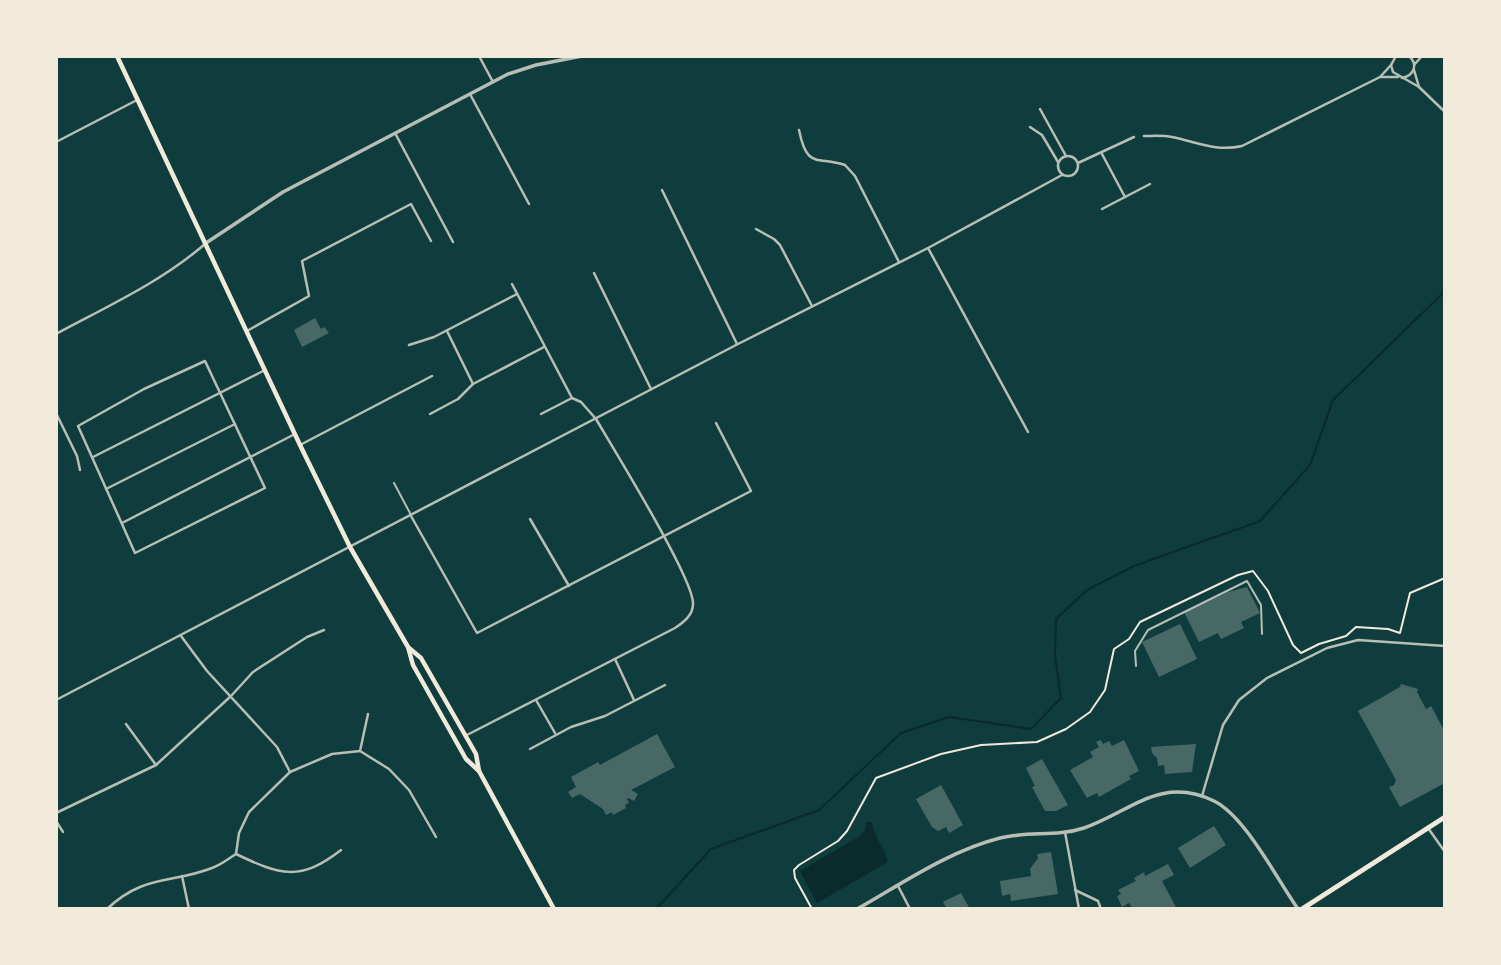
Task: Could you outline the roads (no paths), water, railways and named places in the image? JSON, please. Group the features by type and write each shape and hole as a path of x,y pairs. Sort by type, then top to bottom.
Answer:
{"main road":[{"path":"117,56 295,435 351,547 408,647 413,665 466,759 479,771"},
{"path":"408,647 421,658 465,736 475,754 479,771 554,909"},
{"path":"1300,909 1445,817"}],"street":[{"path":"479,56 493,82"},
{"path":"56,334 180,266 206,243 283,192 493,82 536,65 582,56"},
{"path":"1144,136 1172,137 1213,149 1242,146 1380,77 1396,56"},
{"path":"1409,56 1419,87"},
{"path":"1380,77 1410,75 1422,56"},
{"path":"1391,65 1393,72 1419,87 1445,112"},
{"path":"470,94 529,204"},
{"path":"56,142 136,100"},
{"path":"1040,109 1066,156"},
{"path":"1030,127 1042,135 1062,174 1068,177 1074,175 1078,169 1078,163 1073,157 1066,156 1058,163"},
{"path":"799,130 801,141 811,158 817,162 845,165 855,176 900,262"},
{"path":"395,133 453,242"},
{"path":"1078,163 1134,137"},
{"path":"1101,153 1125,197"},
{"path":"56,700 738,344 928,248 1062,174"},
{"path":"1102,209 1150,184"},
{"path":"662,190 738,344"},
{"path":"247,331 309,296 302,261 411,204 431,241"},
{"path":"756,229 780,245 812,306"},
{"path":"928,248 1028,432"},
{"path":"594,273 652,390"},
{"path":"465,736 684,623 694,607 693,594 664,538 596,419 581,402 572,398 512,284"},
{"path":"409,345 447,331 517,294"},
{"path":"447,331 473,384"},
{"path":"430,414 458,399 473,384 544,347"},
{"path":"205,361 220,392 264,488 135,553 78,426 144,389 205,361"},
{"path":"92,458 265,370"},
{"path":"300,445 432,376"},
{"path":"541,414 572,398"},
{"path":"56,414 77,456 80,470"},
{"path":"411,516 477,633 751,491 716,423"},
{"path":"106,489 235,425"},
{"path":"122,523 295,435"},
{"path":"530,519 569,586"},
{"path":"56,813 156,765 253,672 307,637 324,630"},
{"path":"181,636 207,671 277,747 290,772"},
{"path":"1202,796 1223,725 1239,700 1267,678 1328,648 1357,640 1445,646"},
{"path":"615,659 634,700"},
{"path":"530,749 555,734 605,716 665,685"},
{"path":"536,699 555,734"},
{"path":"360,751 368,714"},
{"path":"126,724 156,765"},
{"path":"107,909 144,884 214,868 236,854 239,833 249,812 290,772 332,754 360,751 389,769 409,790 436,837"},
{"path":"857,909 940,862 987,842 1017,835 1065,832 1103,820 1153,795 1175,792 1202,796 1224,807 1236,818 1300,909"},
{"path":"56,821 63,832"},
{"path":"1428,828 1445,852"},
{"path":"1065,832 1079,909"},
{"path":"236,854 268,869 292,873 316,867 341,850"},
{"path":"182,876 189,909"},
{"path":"898,886 910,909"},
{"path":"1075,890 1098,901 1101,909"}],"lane":[{"path":"394,483 411,516"},
{"path":"1136,666 1135,651 1148,630 1247,581 1261,605 1262,634"}],"water":[{"path":"866,822 872,822 888,862 817,903 800,871 860,836 865,830"}],"waterway":[{"path":"656,909 711,849 819,810 901,733 949,717 1031,729 1061,698 1055,655 1056,619 1087,590 1134,566 1260,521 1310,465 1333,400 1445,291"}]}
